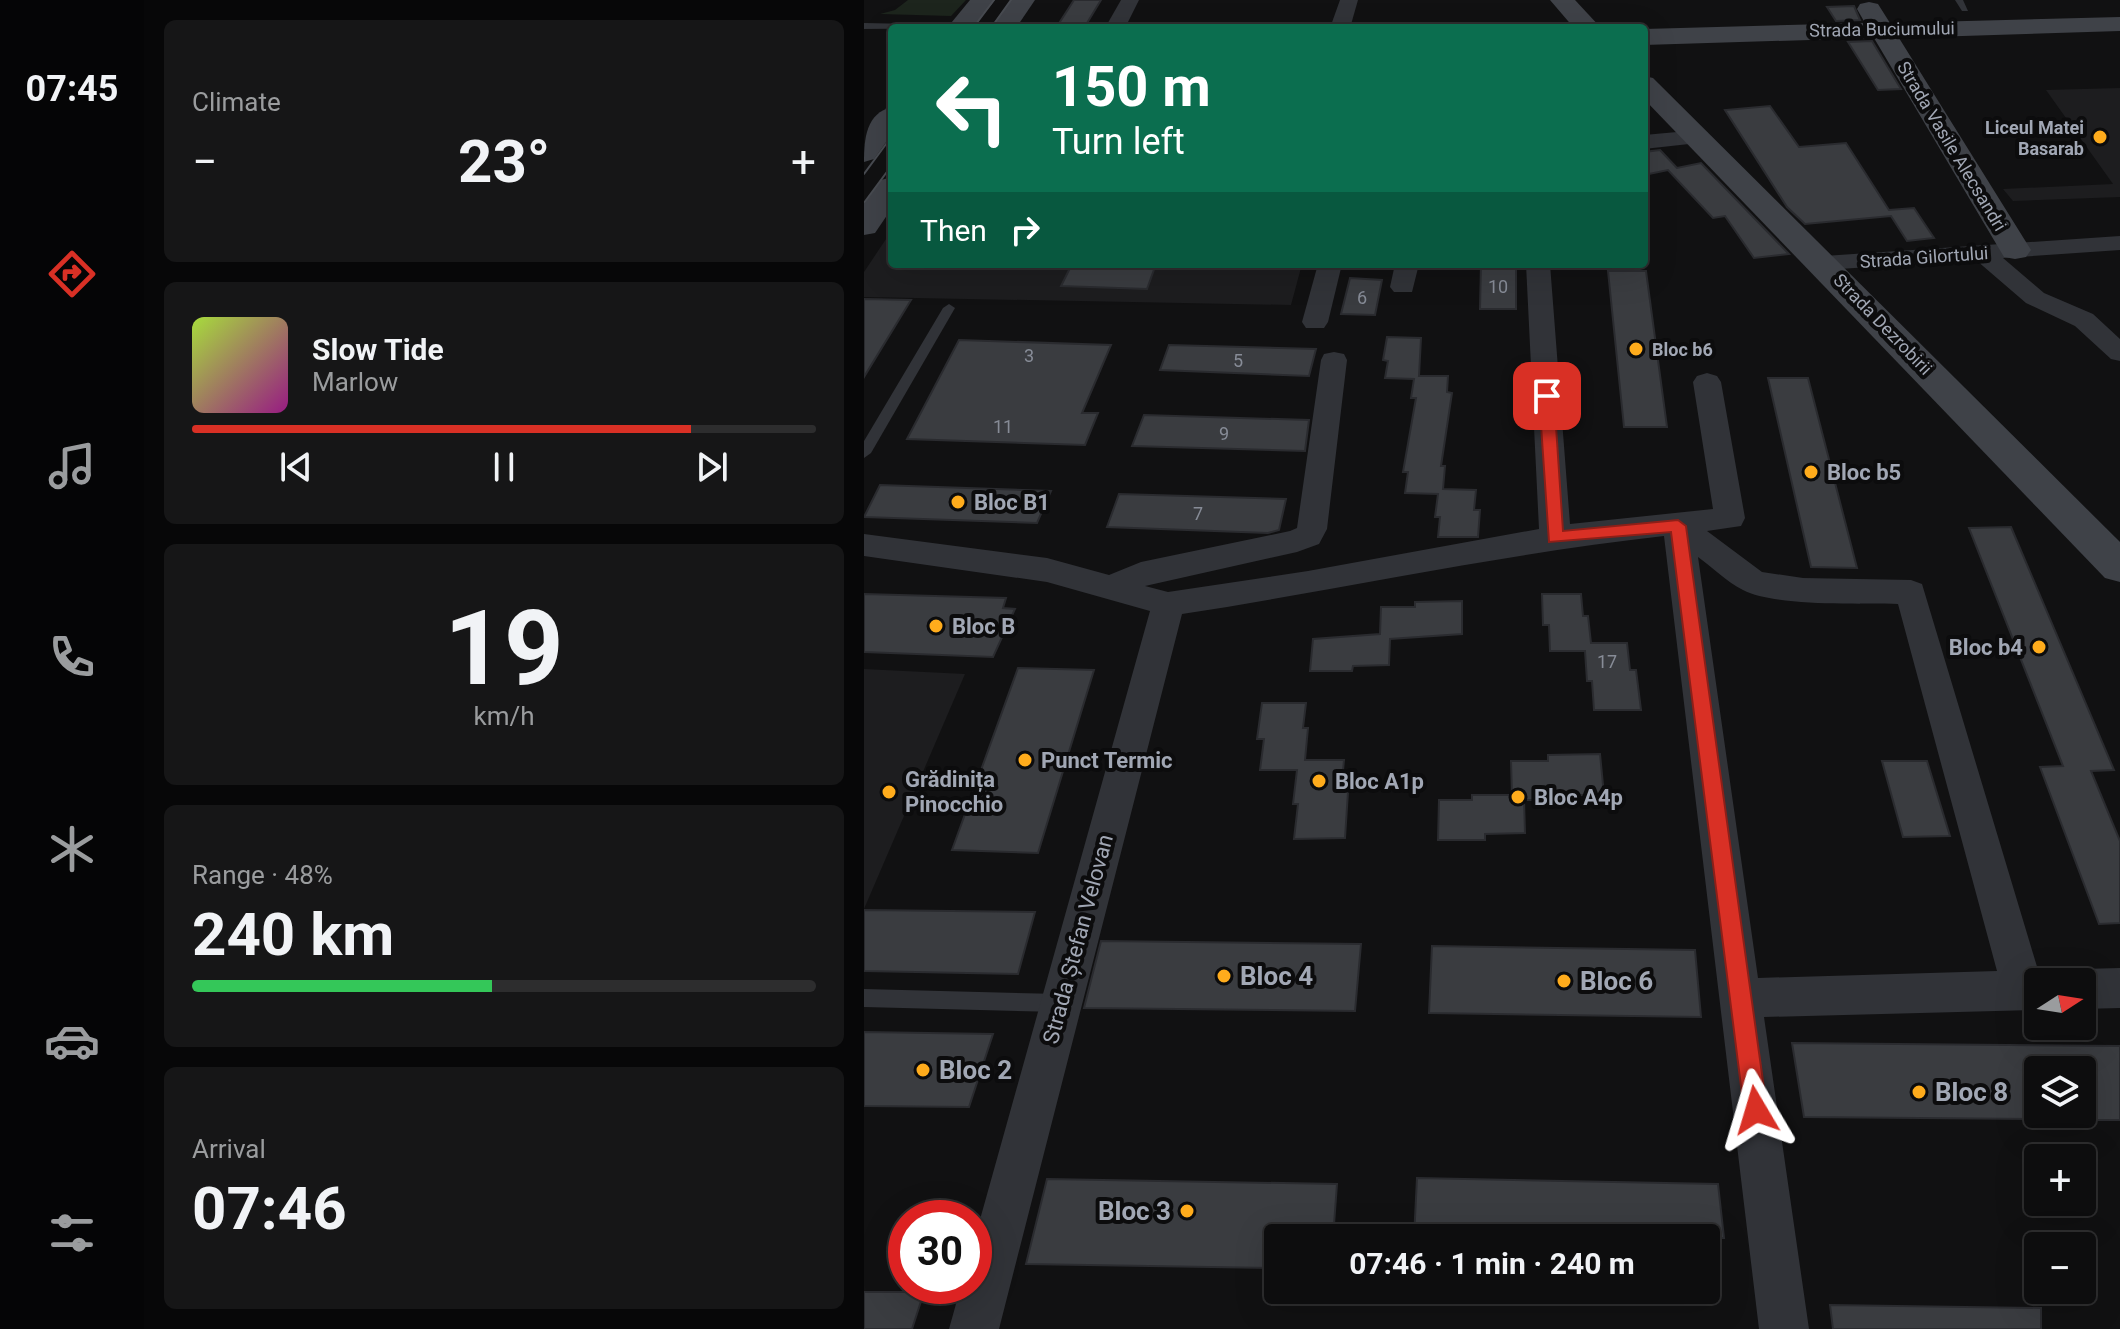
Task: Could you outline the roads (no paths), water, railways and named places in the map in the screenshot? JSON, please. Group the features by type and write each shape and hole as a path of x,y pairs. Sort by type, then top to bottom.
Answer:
{"street":[{"path":"963,24 983,0"},
{"path":"1006,24 1023,0"},
{"path":"1117,24 1130,0"},
{"path":"1341,24 1349,0"},
{"path":"1562,0 1584,24"},
{"name":"Strada Vasile Alecsandri","path":"1864,0 2015,250"},
{"name":"Strada Buciumului","path":"1648,37 2120,24"},
{"name":"Strada Dezrobirii","path":"1648,88 1824,263 2120,567"},
{"path":"864,153 886,103"},
{"path":"1648,142 1699,137"},
{"path":"864,226 888,192"},
{"name":"Strada Gilortului","path":"1824,263 2120,243"},
{"path":"1982,253 2035,298 2084,320 2120,353"},
{"path":"1315,322 1329,268"},
{"path":"1538,268 1555,537"},
{"path":"1113,587 1141,574 1297,541 1308,536 1312,529 1321,475 1334,360"},
{"path":"864,545 1047,570 1168,604 1308,583 1555,537 1730,518 1707,382"},
{"path":"1678,526 1754,582 1803,590 1911,592 2024,971"},
{"path":"1678,526 1784,1329"},
{"name":"Strada Ștefan Velovan","path":"974,1329 1168,604"},
{"path":"2096,989 2120,988"},
{"path":"1741,998 2024,991"}],"lane":[{"path":"864,26 888,26"},
{"path":"864,453 949,308"},
{"path":"864,998 1061,1003"}],"tram line":[{"path":"976,24 994,0"},
{"path":"994,24 1011,0"},
{"path":"864,174 888,141"},
{"path":"864,203 888,170"}],"place":[{"name":"Liceul Matei Basarab","path":"2100,137"},
{"name":"Bloc b6","path":"1636,349"},
{"name":"Bloc b5","path":"1811,472"},
{"name":"Bloc B1","path":"958,502"},
{"name":"Bloc B","path":"936,626"},
{"name":"Bloc b4","path":"2039,647"},
{"name":"Punct Termic","path":"1025,760"},
{"name":"Bloc A1p","path":"1319,781"},
{"name":"Grădinița Pinocchio","path":"889,792"},
{"name":"Bloc A4p","path":"1518,797"},
{"name":"Bloc 4","path":"1224,976"},
{"name":"Bloc 6","path":"1564,981"},
{"name":"Bloc 2","path":"923,1070"},
{"name":"Bloc 8","path":"1919,1092"},
{"name":"Bloc 3","path":"1187,1211"}]}
